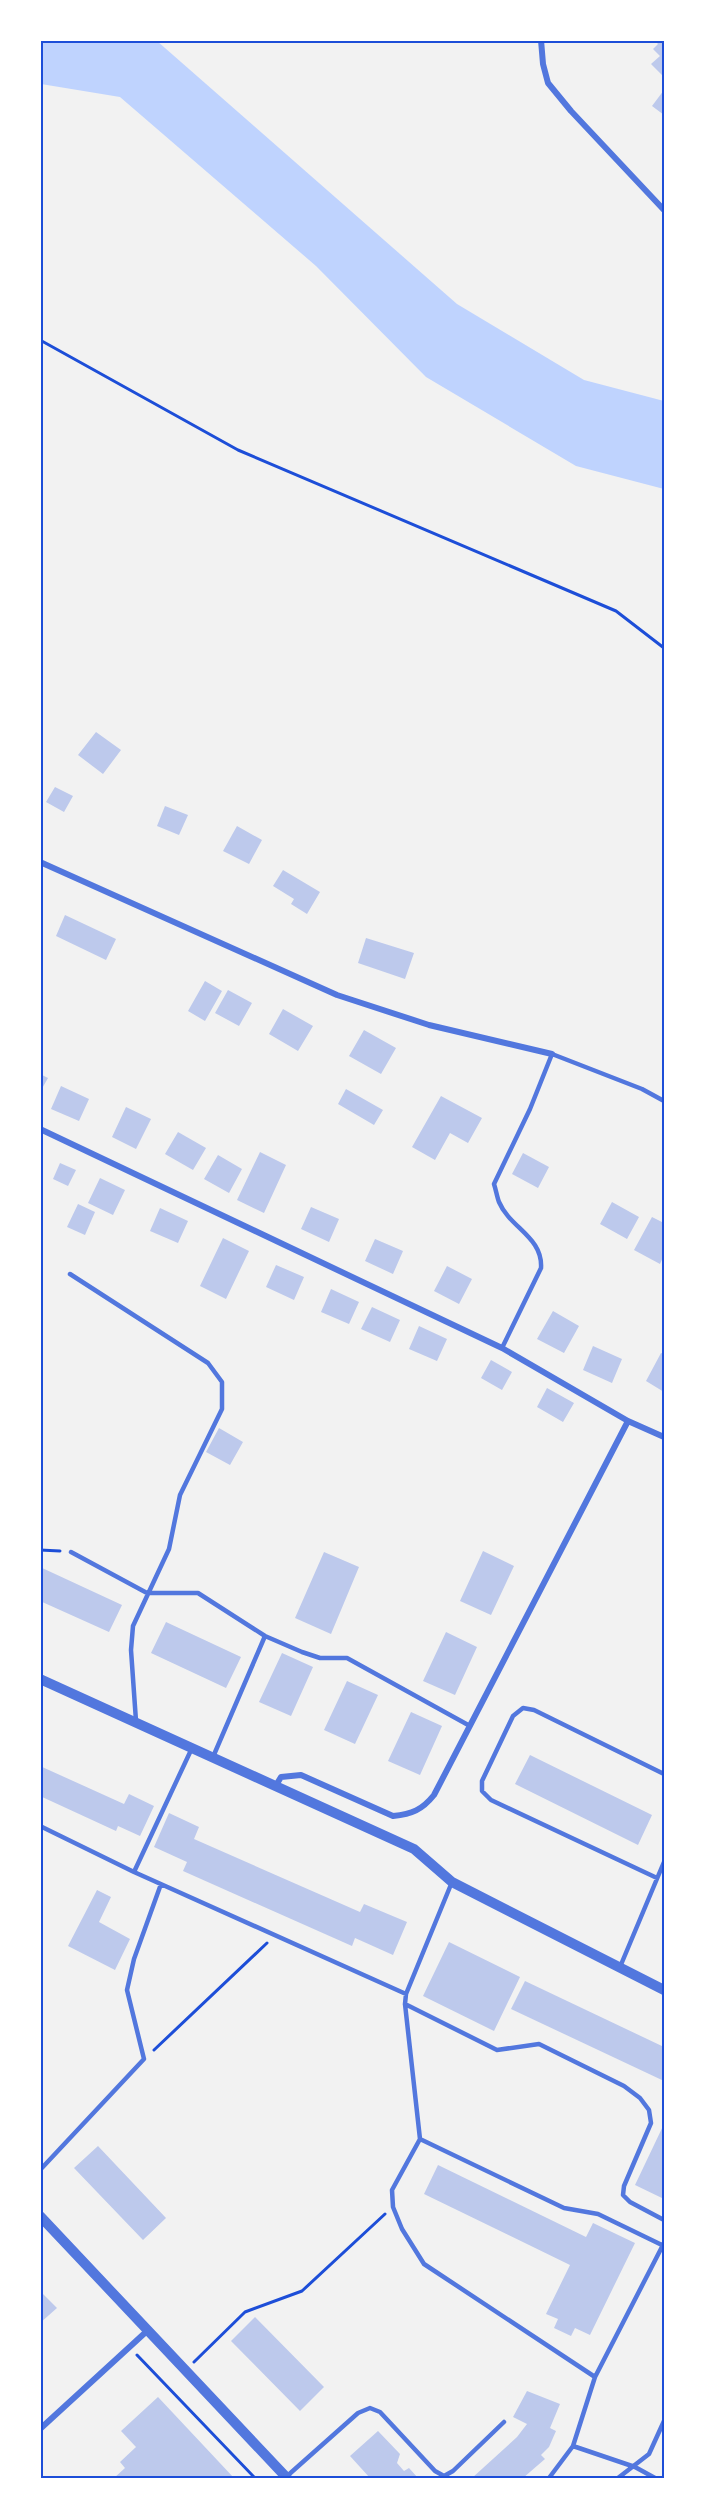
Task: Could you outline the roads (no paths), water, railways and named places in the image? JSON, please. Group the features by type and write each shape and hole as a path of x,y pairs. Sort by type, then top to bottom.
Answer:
{"street":[{"path":"541,40 543,64 548,83 571,111 664,210"},
{"path":"40,862 338,995 429,1025 552,1054"},
{"path":"40,1129 502,1348 628,1421 664,1437"},
{"path":"274,1787 280,1777 301,1775 393,1816 409,1815 423,1809 434,1795 628,1421"},
{"path":"40,1679 414,1849 452,1882 664,1990"},
{"path":"40,2216 286,2478"},
{"path":"40,2429 147,2331"}],"lane":[{"path":"502,1348 541,1269 542,1256 499,1204 494,1184 530,1109 552,1054 642,1089 664,1101"},
{"path":"70,1274 208,1362 222,1382 222,1409 180,1495 169,1549 132,1626 131,1650 136,1721"},
{"path":"71,1552 147,1593 198,1593 265,1636 320,1658 347,1658 470,1726"},
{"path":"213,1758 265,1636"},
{"path":"657,1878 490,1800 482,1791 482,1781 513,1716 523,1708 534,1710 664,1774"},
{"path":"134,1872 192,1748"},
{"path":"40,1826 134,1872 406,1994"},
{"path":"620,1967 664,1862"},
{"path":"452,1882 406,1994 405,2004 420,2139 392,2190 393,2207 402,2229 424,2264 595,2377"},
{"path":"40,2170 144,2059 127,1990 134,1959 161,1884"},
{"path":"405,2004 497,2050 539,2044 624,2086 640,2097 649,2110 651,2123 624,2186 623,2195 630,2202 664,2220"},
{"path":"420,2139 564,2208 598,2214 664,2245 595,2377 573,2446 549,2478"},
{"path":"286,2478 358,2413 370,2408 380,2412 435,2471 444,2476 504,2422"},
{"path":"618,2478 649,2454 664,2421"},
{"path":"573,2446 635,2467 655,2478"}],"water":[{"path":"40,41 157,41 457,304 584,380 664,401 664,489 576,466 426,377 316,266 120,97 41,84"}]}
